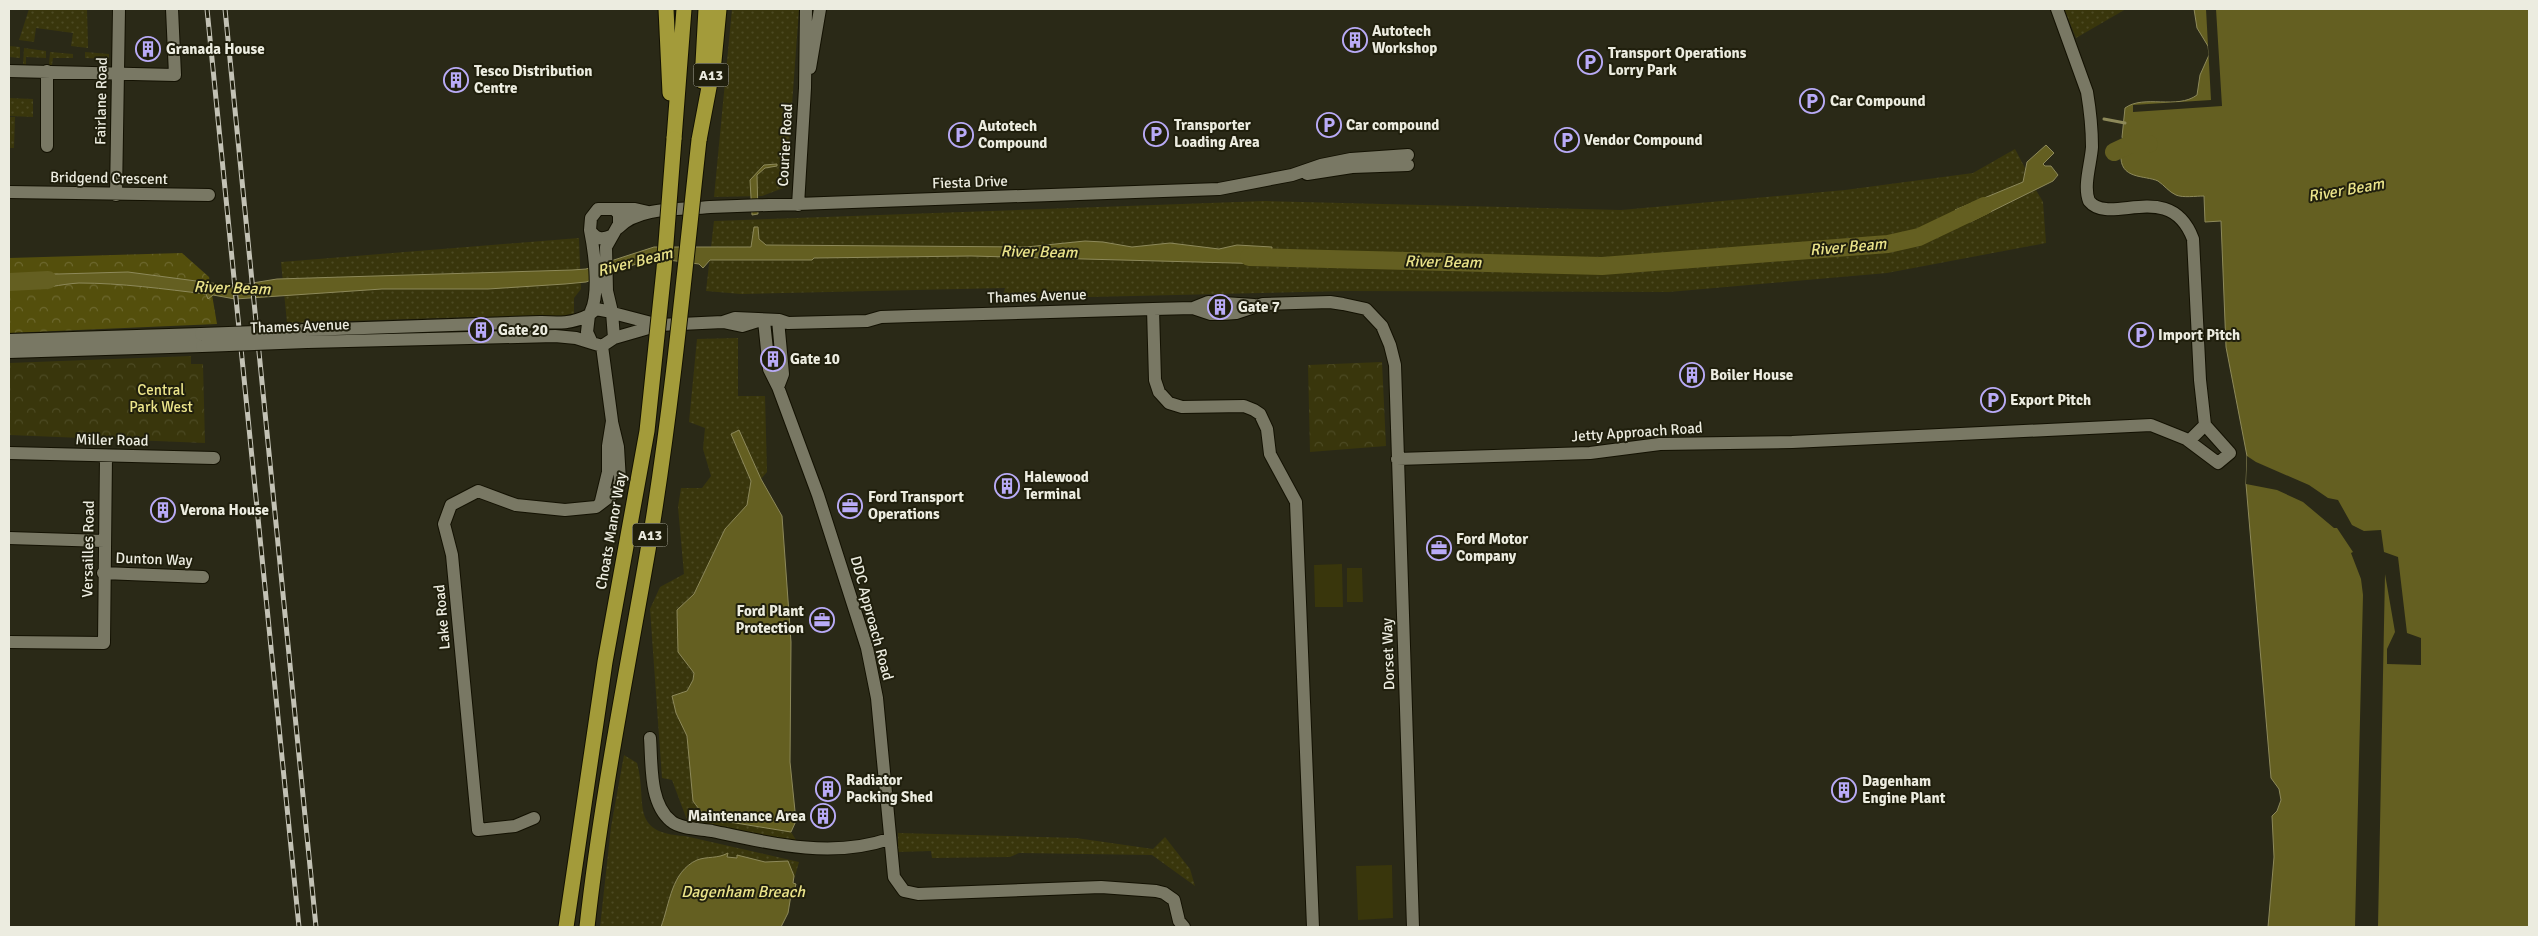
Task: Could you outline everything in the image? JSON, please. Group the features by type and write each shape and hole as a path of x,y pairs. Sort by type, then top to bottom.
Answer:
{"highway":[{"name":"A13","path":"666,9 674,139"},
{"name":"A13","path":"674,139 684,9"},
{"name":"A13","path":"587,927 618,708 657,492 682,299 699,140 706,9"},
{"name":"A13","path":"699,140 714,61 719,9"},
{"name":"Choats Manor Way","path":"566,927 605,662 647,430 664,269 674,139"}],"street":[{"name":"Fairlane Road","path":"116,194 119,9"},
{"path":"9,71 176,76 172,9"},
{"name":"Courier Road","path":"798,205 805,88 806,9"},
{"name":"Courier Road","path":"805,88 813,54 820,9"},
{"path":"2057,9 2087,92 2092,137 2087,191 2089,201 2098,208 2162,208 2175,212 2188,224 2193,240 2200,380 2205,424 2189,441"},
{"path":"47,71 47,146"},
{"name":"Fiesta Drive","path":"614,208 648,212 744,206 1219,190 1292,175 1321,165 1351,159 1408,160"},
{"name":"Bridgend Crescent","path":"9,192 209,195"},
{"path":"600,257 620,219 614,208 601,208 591,218 590,230 600,257 601,290 613,312 614,338 597,344 587,332 590,313 601,290"},
{"name":"Fiesta Drive","path":"614,232 626,221 648,212"},
{"path":"590,230 599,239 614,232"},
{"name":"Thames Avenue","path":"614,338 659,325 723,322 742,326 761,321 778,320 788,316 858,314 881,317 1193,308 1211,314 1222,314 1236,313 1257,305 1330,302 1366,309 1387,335 1393,354 1395,379"},
{"path":"590,313 601,309 613,312"},
{"path":"1153,309 1155,380 1159,392 1169,403 1182,407 1244,406 1260,414 1267,429 1270,454 1296,502 1313,927"},
{"name":"Thames Avenue","path":"613,312 659,325"},
{"name":"Thames Avenue","path":"9,352 540,322 567,323 576,322 590,313"},
{"path":"778,320 783,374 778,387"},
{"name":"DDC Approach Road","path":"761,321 769,369 778,387 818,495 867,648 876,698 894,877 900,887 909,893 1101,887 1156,891 1164,893 1174,900 1179,921 1184,927"},
{"name":"Thames Avenue","path":"306,336 560,336 597,344"},
{"name":"Thames Avenue","path":"9,340 202,340"},
{"name":"Lake Road","path":"534,818 514,826 478,830 452,555 444,524 451,505 478,491 516,505 580,510 596,507 601,501 617,491 621,474 616,435 597,344"},
{"name":"Dorset Way","path":"1395,379 1413,927"},
{"name":"Jetty Approach Road","path":"1397,459 1590,453 1660,444 1878,438 2151,425 2189,441 2218,463 2230,453 2205,424"},
{"name":"Miller Road","path":"9,453 214,458"},
{"name":"Versailles Road","path":"9,642 104,643 103,573 106,456"},
{"path":"9,538 104,541"},
{"name":"Dunton Way","path":"103,573 203,577"},
{"path":"650,738 654,783 660,809 672,823 740,839 809,848 870,845 889,839"}],"green space":[{"path":"29,9 87,9 88,48 71,46 73,33 36,28 34,42 19,40"},
{"path":"732,9 799,9 786,187 762,196 714,197"},
{"path":"2064,9 2126,9 2076,38"},
{"path":"9,46 20,47 20,58 9,57"},
{"path":"24,48 46,51 46,58 26,57 26,65 23,64"},
{"path":"50,52 73,54 73,58 53,58 52,65 49,65"},
{"path":"85,52 109,54 109,59 85,58"},
{"path":"9,98 33,99 33,117 9,116"},
{"path":"9,117 15,117 14,148 9,148"},
{"path":"2015,149 2025,168 2023,182 1955,210 1970,222 2036,190 2043,202 2046,243 1887,273 1669,292 1346,291 1002,299 1005,288 741,294 706,291 714,221 1265,201 1621,210 1845,190 1973,173"},
{"path":"579,238 581,289 574,298 574,317 554,319 473,317 287,323 281,262"},
{"path":"182,253 209,277 217,324 9,333 9,258"},
{"path":"738,338 738,396 765,396 767,472 761,479 739,430 731,434 751,481 747,505 725,529 694,594 677,610 678,652 694,673 693,680 687,691 672,696 676,713 687,736 693,801 698,808 706,815 717,820 791,832 800,846 687,820 672,780 662,778 650,609 660,587 684,574 678,507 681,488 702,488 711,476 703,449 705,428 689,422 697,339"},
{"name":"Central Park West","path":"191,356 191,364 203,364 205,443 9,435 9,363"},
{"path":"1382,362 1386,446 1310,452 1308,365"},
{"path":"1342,564 1343,607 1315,607 1314,565"},
{"path":"1347,568 1362,568 1363,602 1347,602"},
{"path":"624,755 637,763 644,813 648,822 655,829 667,834 685,836 799,862 793,883 794,876 787,861 765,862 737,855 737,858 727,857 727,854 694,862 681,873 672,891 661,927 600,927 611,827"},
{"path":"898,833 1076,838 1153,849 1165,837 1190,869 1195,886 1152,855 1019,853 1010,857 932,858 931,851 898,852"},
{"path":"1392,865 1393,918 1358,920 1356,866"}],"water":[{"path":"2194,9 2529,9 2529,927 2268,927 2274,857 2272,816 2277,811 2281,800 2279,789 2271,778 2246,484 2247,456 2226,347 2221,221 2205,222 2204,196 2186,197 2176,195 2158,181 2128,172 2121,162 2121,154 2127,153 2122,137 2125,108 2141,102 2180,101 2197,95 2200,75 2209,55 2208,46 2197,28"},
{"path":"2046,145 2054,153 2043,164 2051,166 2058,175 2053,181 1970,222 1955,210 2023,182 2027,162"},
{"path":"777,164 777,166 765,168 757,175 758,214 752,215 750,180 764,165"},
{"path":"754,227 758,227 759,239 766,245 1026,247 1085,241 1132,247 1170,243 1219,249 1237,245 1272,247 1271,264 971,256 814,258 812,260 710,260 703,268 699,264 653,258 586,282 488,289 382,289 235,299 213,295 208,299 206,294 111,284 79,283 32,288 25,287 23,275 128,272 234,286 277,279 572,270 586,269 654,247 751,247"},
{"path":"739,430 761,479 782,516 791,642 790,762 796,821 791,832 717,820 706,815 698,808 693,801 687,736 676,713 672,696 687,691 693,680 694,673 678,652 677,610 694,594 725,529 747,505 751,481 731,434"},
{"name":"Dagenham Breach","path":"728,853 727,857 737,858 737,855 765,862 788,861 794,876 793,883 796,884 795,888 792,889 788,913 781,927 661,927 673,889 688,865 697,860"}],"pier":[{"path":"2206,9 2216,9 2222,106 2133,112 2133,105 2211,100"},
{"path":"2247,456 2256,462 2309,485 2328,498 2338,500 2352,525 2364,531 2381,530 2384,552 2398,557 2407,633 2421,638 2421,665 2387,664 2387,649 2395,632 2385,574 2378,927 2355,927 2363,595 2361,579 2351,553 2353,552 2337,528 2334,528 2303,502 2277,490 2246,484"}],"waterway":[{"path":"2104,119 2125,123"},
{"name":"River Beam","path":"2114,152 2131,144 2149,144"},
{"name":"River Beam","path":"1249,257 1602,266 1888,244 1919,237 1984,206"},
{"name":"River Beam","path":"9,282 48,280"}],"railway":[{"path":"207,9 299,927"},
{"path":"225,9 316,927"}],"place":[{"name":"Autotech Workshop","path":"1355,40"},
{"name":"Granada House","path":"148,49"},
{"name":"Transport Operations Lorry Park","path":"1590,62"},
{"name":"Tesco Distribution Centre","path":"456,80"},
{"name":"Car Compound","path":"1812,101"},
{"name":"Car compound","path":"1329,125"},
{"name":"Transporter Loading Area","path":"1156,134"},
{"name":"Autotech Compound","path":"961,135"},
{"name":"Vendor Compound","path":"1567,140"},
{"name":"Gate 7","path":"1220,307"},
{"name":"Gate 20","path":"481,330"},
{"name":"Import Pitch","path":"2141,335"},
{"name":"Gate 10","path":"773,359"},
{"name":"Boiler House","path":"1692,375"},
{"name":"Export Pitch","path":"1993,400"},
{"name":"Halewood Terminal","path":"1007,486"},
{"name":"Ford Transport Operations","path":"850,506"},
{"name":"Verona House","path":"163,510"},
{"name":"Ford Motor Company","path":"1439,548"},
{"name":"Ford Plant Protection","path":"822,620"},
{"name":"Radiator Packing Shed","path":"828,789"},
{"name":"Dagenham Engine Plant","path":"1844,790"},
{"name":"Maintenance Area","path":"823,816"}]}
